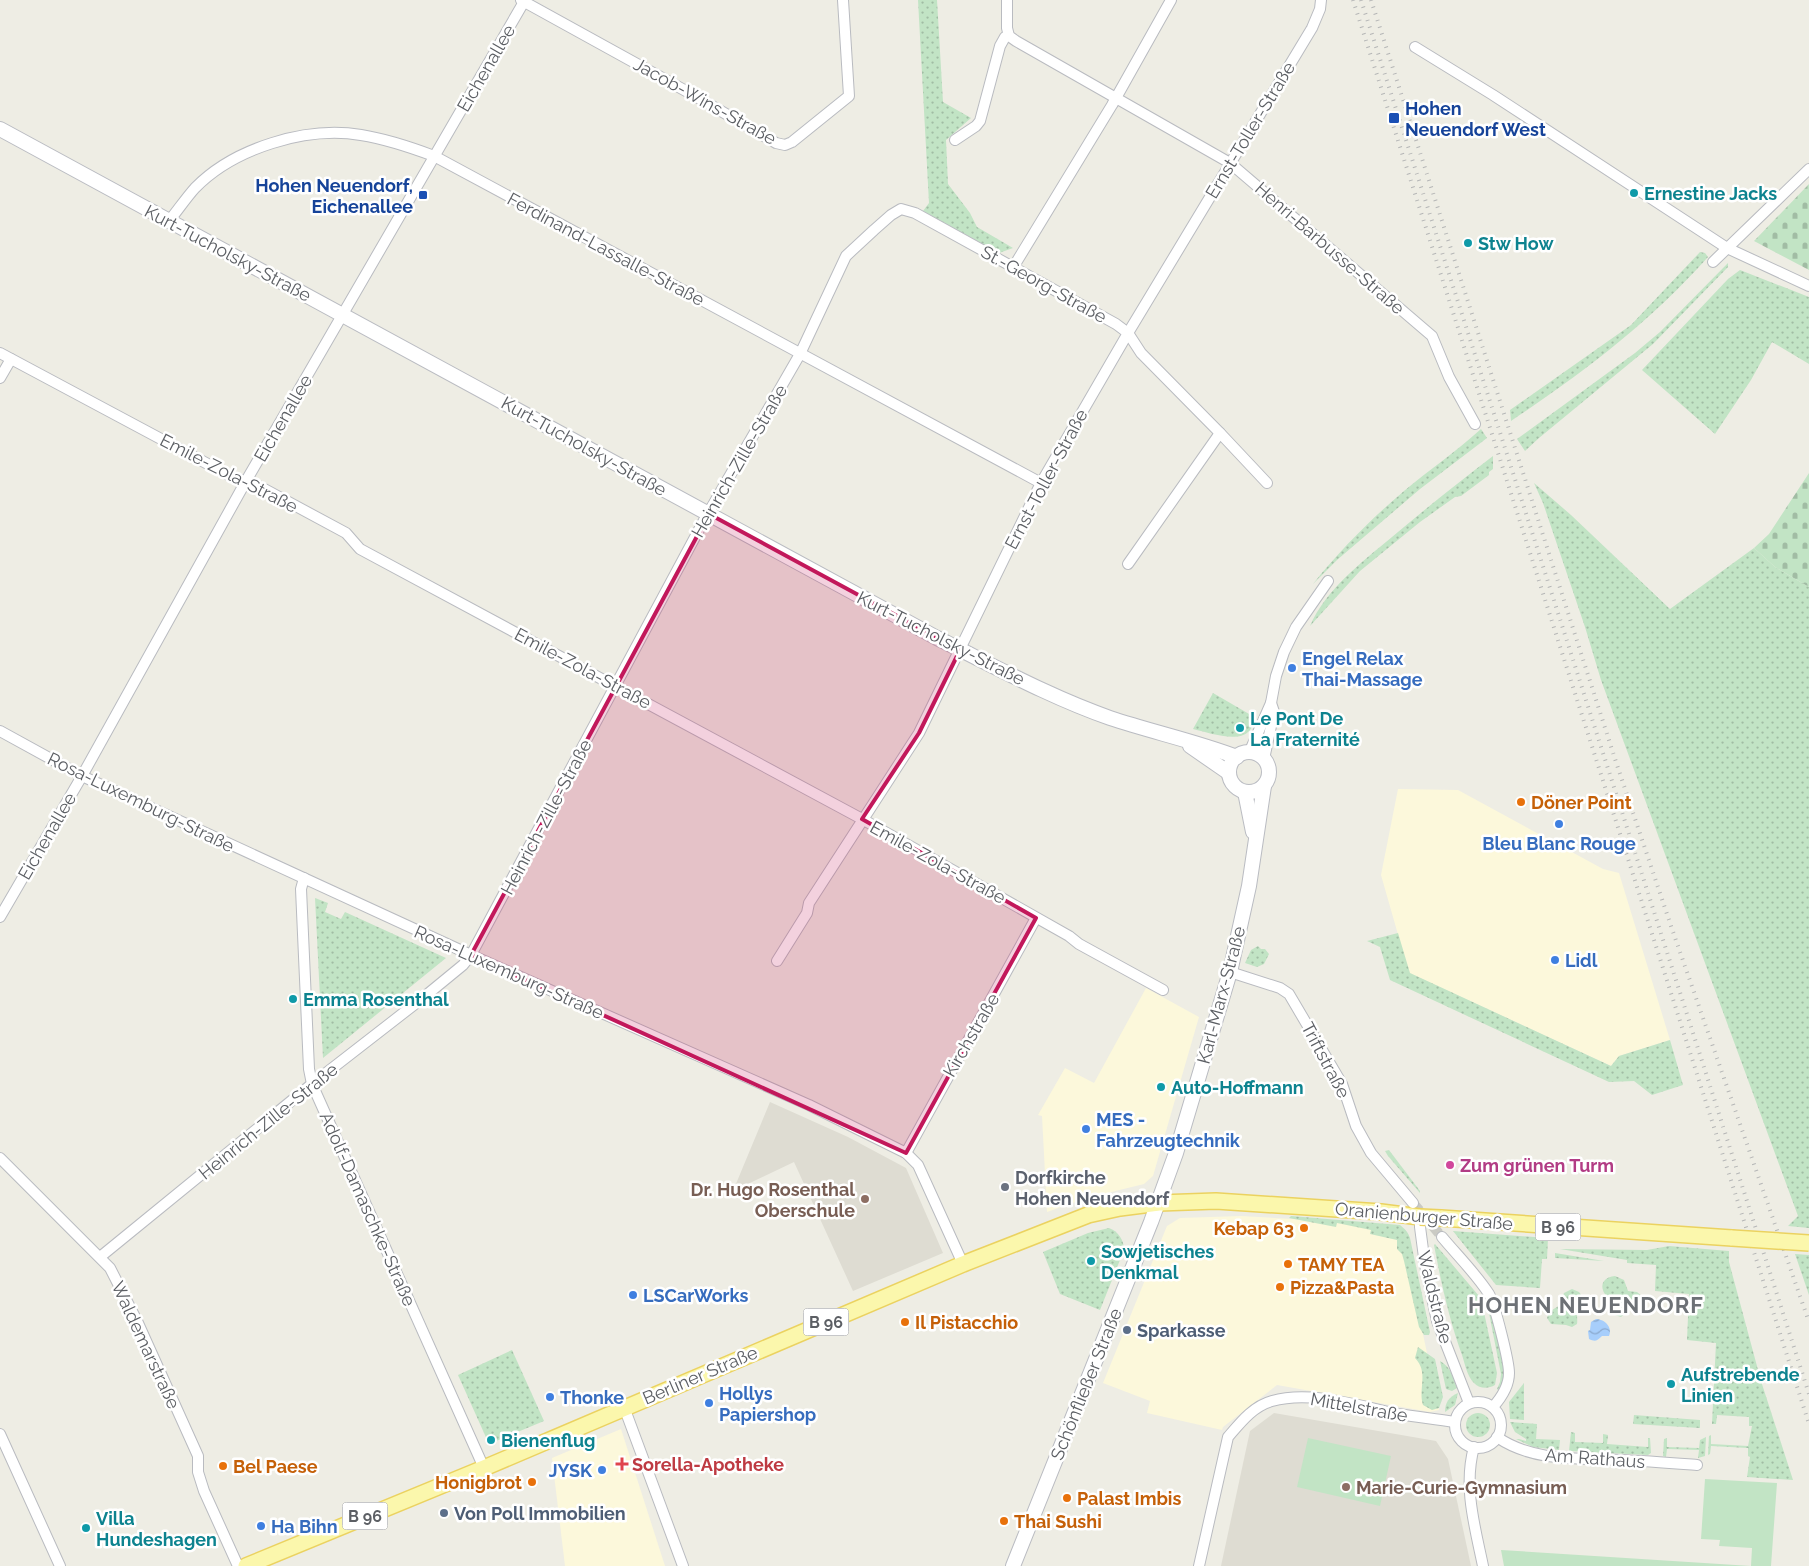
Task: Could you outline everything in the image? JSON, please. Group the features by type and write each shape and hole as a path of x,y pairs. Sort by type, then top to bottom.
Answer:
{"main road":[{"name":"Kurt-Tucholsky-Straße","path":"0,129 1005,673 1069,702 1111,718 1179,739 1243,754"},
{"name":"Kurt-Tucholsky-Straße","path":"1179,739 1229,773"},
{"path":"1243,754 1260,756 1264,760"},
{"name":"Karl-Marx-Straße","path":"1243,754 1233,761 1229,773 1234,785 1245,792 1255,843"},
{"name":"Karl-Marx-Straße","path":"1159,1203 1184,1129 1230,972 1246,900 1264,786 1269,776 1268,764 1264,760"},
{"path":"1245,792 1252,792 1264,786"},
{"name":"Oranienburger Straße","path":"1159,1203 1197,1201 1248,1202 1441,1218 1809,1243"},
{"name":"Berliner Straße","path":"246,1566 484,1468 963,1264 1088,1215 1120,1208 1159,1203"},
{"name":"Schönfließer Straße","path":"1013,1566 1159,1203"}],"street":[{"name":"Jacob-Wins-Straße","path":"523,0 776,143 785,145 792,142 849,96 843,0"},
{"name":"Eichenallee","path":"0,917 82,776 246,481 523,0"},
{"path":"955,140 976,126 980,121 1000,46 1006,37 1009,36 1007,28 1007,0"},
{"path":"1014,266 1116,98 1171,0"},
{"name":"Ernst-Toller-Straße","path":"777,961 807,913 809,903 919,733 1041,483 1128,333 1312,28 1320,9 1321,0"},
{"name":"Henri-Barbusse-Straße","path":"1009,36 1230,163 1432,336 1449,377 1475,424"},
{"path":"1416,46 1728,248 1809,286"},
{"name":"Ferdinand-Lassalle-Straße","path":"169,221 196,188 227,163 265,144 316,133 359,134 396,142 434,156 1041,483"},
{"path":"1713,262 1809,168"},
{"name":"St.-Georg-Straße","path":"846,256 874,230 901,209 915,213 1014,266 1116,324 1128,333 1141,353 1267,483"},
{"name":"Heinrich-Zille-Straße","path":"100,1257 312,1084 464,965 709,514 800,354 846,256"},
{"name":"Emile-Zola-Straße","path":"0,353 234,478 255,484 346,533 360,549 862,819 1163,990"},
{"path":"0,378 11,358"},
{"path":"1128,564 1220,433"},
{"name":"Karl-Marx-Straße","path":"1243,754 1271,703 1276,676 1284,652 1296,627 1328,581"},
{"name":"Karl-Marx-Straße","path":"1264,760 1274,712 1271,703"},
{"name":"Rosa-Luxemburg-Straße","path":"0,731 82,776 471,955 809,1105 906,1152 918,1165 963,1264"},
{"name":"Adolf-Damaschke-Straße","path":"304,878 301,889 302,919 309,1069 312,1084 484,1468"},
{"name":"Kirchstraße","path":"906,1152 1036,918"},
{"name":"Triftstraße","path":"1230,972 1280,988 1289,994 1342,1084 1356,1126 1371,1152 1416,1216"},
{"name":"Waldemarstraße","path":"0,1158 110,1268 138,1323 195,1449 198,1456 198,1472 204,1491 238,1566"},
{"name":"Waldstraße","path":"1416,1216 1438,1321 1470,1403"},
{"path":"1442,1237 1489,1294 1495,1310 1509,1373 1506,1387 1492,1407"},
{"name":"Mittelstraße","path":"1199,1566 1228,1437 1254,1410 1271,1401 1310,1397 1410,1416 1455,1422"},
{"path":"1480,1402 1492,1407 1500,1419 1500,1428 1497,1437 1487,1446 1474,1447 1466,1444 1458,1437 1455,1422 1460,1411 1470,1403 1480,1402"},
{"path":"624,1407 682,1566"},
{"path":"0,1434 60,1566"},
{"name":"Am Rathaus","path":"1497,1437 1512,1447 1537,1455 1697,1465"},
{"path":"1474,1447 1470,1461 1469,1478 1471,1506 1483,1566"}],"highlighted area":[{"path":"709,514 960,650 919,733 862,819 1036,918 906,1153 471,955"}],"shaded area":[{"path":"1398,789 1458,790 1603,869 1619,873 1670,1040 1619,1056 1611,1066 1409,973 1381,875"},
{"path":"1146,988 1199,1017 1153,1176 1144,1184 1087,1198 1047,1212 1042,1116 1038,1115 1065,1068 1094,1083"},
{"name":"Dr. Hugo Rosenthal Oberschule","path":"770,1102 848,1137 906,1168 943,1253 853,1291 794,1162 733,1191"},
{"path":"1241,1216 1400,1225 1439,1410 1430,1412 1277,1385 1223,1427 1222,1430 1147,1413 1150,1401 1103,1383 1167,1226 1180,1218"},
{"name":"Marie-Curie-Gymnasium","path":"1274,1413 1436,1441 1448,1459 1471,1566 1221,1566 1250,1431"},
{"path":"621,1429 665,1566 565,1566 552,1458"}],"green space":[{"path":"918,0 937,0 943,102 971,118 946,140 948,184 970,213 977,227 1013,248 999,253 923,211 929,203"},
{"path":"1809,184 1809,270 1754,241"},
{"path":"1700,252 1705,253 1708,257 1663,304 1590,365 1511,421 1510,410 1631,325"},
{"path":"1728,263 1728,267 1653,344 1525,451 1517,439 1635,353 1660,332"},
{"path":"1740,270 1809,297 1809,364 1772,342 1751,380 1715,434 1642,370 1728,279"},
{"path":"1481,429 1487,438 1420,489 1337,560 1313,584 1356,535 1404,491"},
{"path":"1493,456 1493,469 1489,472 1489,475 1461,496 1455,497 1420,522 1360,571 1310,626 1325,600 1357,566"},
{"path":"1809,473 1809,587 1775,567 1754,548 1769,534"},
{"path":"1534,483 1571,515 1670,609 1754,548 1775,567 1809,587 1809,1228 1788,1226 1798,1216 1601,680 1543,503"},
{"path":"1213,693 1256,718 1249,731 1237,737 1229,737 1193,729"},
{"path":"315,898 328,903 325,912 341,919 345,912 446,958 323,1058"},
{"path":"1398,933 1410,973 1611,1066 1619,1056 1670,1040 1683,1085 1652,1095 1634,1081 1609,1082 1390,980 1380,947 1367,941"},
{"path":"1258,946 1261,949 1265,949 1269,954 1264,964 1257,967 1245,963 1251,950"},
{"path":"1389,1150 1420,1193 1388,1156 1385,1151"},
{"path":"1291,1216 1402,1226 1410,1238 1430,1332 1429,1335 1424,1335 1419,1327 1404,1261 1402,1254 1397,1249 1397,1240 1370,1234 1371,1230 1337,1223 1336,1227 1289,1218"},
{"path":"1109,1228 1120,1236 1124,1250 1100,1310 1060,1294 1043,1252 1088,1233"},
{"path":"1453,1231 1548,1238 1547,1259 1542,1259 1540,1288 1496,1285"},
{"path":"1435,1244 1479,1296 1482,1303 1497,1373 1495,1385 1487,1388 1479,1386 1474,1383 1468,1373 1453,1328"},
{"path":"1669,1246 1729,1251 1729,1262 1761,1381 1793,1480 1747,1477 1750,1457 1748,1456 1748,1448 1711,1446 1710,1454 1708,1455 1709,1436 1711,1435 1711,1444 1748,1446 1752,1426 1749,1426 1749,1417 1717,1415 1716,1424 1712,1424 1716,1343 1687,1340 1689,1294 1655,1291 1656,1265 1627,1263 1627,1260 1560,1249 1647,1250"},
{"path":"1555,1253 1604,1261 1555,1258"},
{"path":"1795,1254 1809,1255 1809,1295"},
{"path":"1615,1276 1624,1280 1628,1291 1637,1292 1643,1297 1641,1306 1628,1310 1621,1317 1613,1313 1613,1301 1605,1294 1602,1287 1605,1280"},
{"path":"1572,1289 1579,1292 1583,1300 1577,1313 1577,1324 1572,1327 1551,1324 1547,1318 1549,1312 1560,1305 1564,1293"},
{"path":"1487,1303 1490,1307 1504,1368 1504,1379 1498,1390 1501,1374"},
{"path":"1418,1347 1435,1359 1443,1397 1439,1408 1432,1410 1423,1405 1421,1369 1415,1358"},
{"path":"512,1350 544,1421 489,1444 458,1375"},
{"path":"1440,1361 1447,1366 1453,1376 1457,1388 1452,1391 1446,1389"},
{"path":"1524,1383 1524,1420 1510,1419 1509,1402"},
{"path":"1458,1393 1455,1405 1445,1412 1448,1400"},
{"path":"1478,1413 1487,1416 1490,1425 1487,1434 1478,1437 1469,1434 1466,1425 1469,1416"},
{"path":"1634,1415 1700,1420 1700,1428 1633,1424"},
{"path":"1510,1422 1537,1424 1536,1439 1560,1440 1559,1450 1533,1447 1516,1439 1526,1441 1526,1439 1515,1432"},
{"path":"1571,1432 1575,1433 1575,1442 1603,1443 1603,1434 1608,1435 1607,1444 1648,1447 1648,1438 1650,1438 1651,1453 1648,1455 1569,1451"},
{"path":"1706,1437 1705,1456 1698,1458 1699,1450 1667,1449 1666,1457 1663,1456 1664,1439 1667,1438 1667,1447 1699,1448 1700,1440"},
{"path":"1308,1438 1391,1456 1380,1506 1297,1487"},
{"path":"1705,1479 1777,1483 1771,1566 1751,1566 1752,1548 1719,1546 1720,1540 1701,1539"},
{"path":"1501,1550 1751,1566 1504,1566"}],"water":[{"path":"1596,1319 1607,1324 1610,1333 1609,1336 1602,1336 1594,1341 1589,1339 1588,1331 1590,1330 1591,1322"}],"tunnel":[{"path":"1413,1203 1442,1237"}],"railway":[{"path":"1353,0 1809,1424"},
{"path":"1361,0 1809,1394"},
{"path":"1371,0 1616,762 1809,1322"}],"place":[{"name":"Hohen Neuendorf West","path":"1394,118"},
{"name":"Ernestine Jacks","path":"1634,193"},
{"name":"Hohen Neuendorf, Eichenallee","path":"423,195"},
{"name":"Stw How","path":"1468,243"},
{"name":"Engel Relax Thai-Massage","path":"1292,668"},
{"name":"Le Pont De La Fraternité","path":"1240,728"},
{"name":"Döner Point","path":"1521,802"},
{"name":"Bleu Blanc Rouge","path":"1559,824"},
{"name":"Lidl","path":"1555,960"},
{"name":"Emma Rosenthal","path":"293,999"},
{"name":"Auto-Hoffmann","path":"1161,1087"},
{"name":"MES - Fahrzeugtechnik","path":"1086,1129"},
{"name":"Zum grünen Turm","path":"1450,1165"},
{"name":"Dorfkirche Hohen Neuendorf","path":"1005,1187"},
{"name":"Dr. Hugo Rosenthal Oberschule","path":"865,1199"},
{"name":"Kebap 63","path":"1304,1228"},
{"name":"Sowjetisches Denkmal","path":"1091,1261"},
{"name":"TAMY TEA","path":"1288,1264"},
{"name":"Pizza&Pasta","path":"1280,1287"},
{"name":"LSCarWorks","path":"633,1295"},
{"name":"Il Pistacchio","path":"905,1322"},
{"name":"Sparkasse","path":"1127,1330"},
{"name":"Aufstrebende Linien","path":"1671,1384"},
{"name":"Thonke","path":"550,1397"},
{"name":"Hollys Papiershop","path":"709,1403"},
{"name":"Bienenflug","path":"491,1440"},
{"name":"Sorella-Apotheke","path":"622,1464"},
{"name":"Bel Paese","path":"223,1466"},
{"name":"JYSK","path":"602,1470"},
{"name":"Honigbrot","path":"532,1482"},
{"name":"Marie-Curie-Gymnasium","path":"1346,1487"},
{"name":"Palast Imbis","path":"1067,1498"},
{"name":"Von Poll Immobilien","path":"444,1513"},
{"name":"Thai Sushi","path":"1004,1521"},
{"name":"Ha Bihn","path":"261,1526"},
{"name":"Villa Hundeshagen","path":"86,1528"}],"district":[{"name":"HOHEN NEUENDORF","path":"1586,1305"}]}
